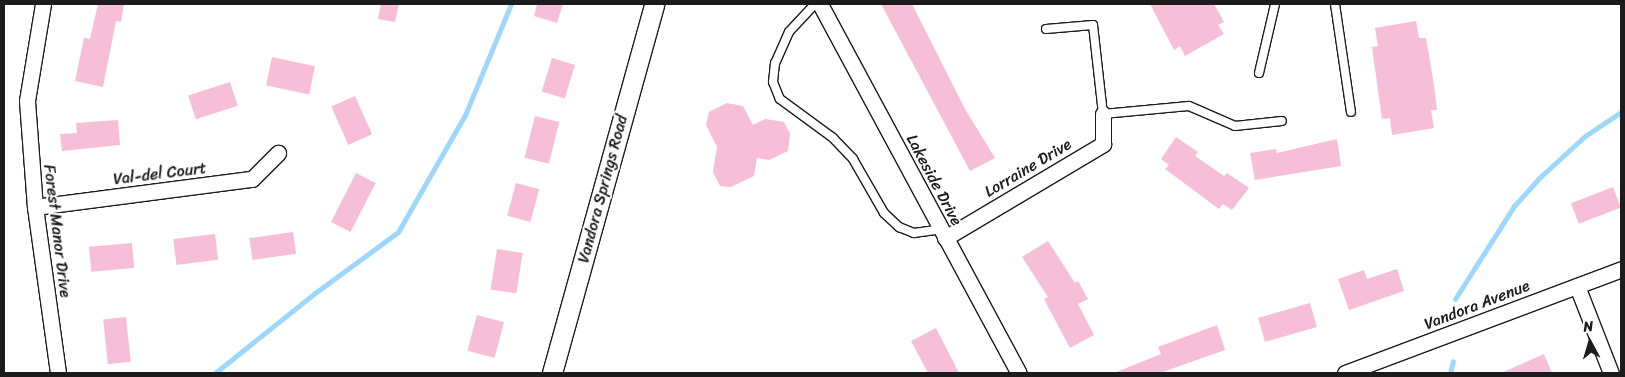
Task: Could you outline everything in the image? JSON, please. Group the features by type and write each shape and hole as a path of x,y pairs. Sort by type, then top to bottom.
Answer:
{"street":[{"name":"Forest Manor Drive","path":"43,4 27,101 35,207 58,373"},
{"name":"Vandora Springs Road","path":"552,373 654,4"},
{"name":"Lakeside Drive","path":"820,4 1019,373"},
{"name":"Lorraine Drive","path":"943,234 1103,144 1103,114"},
{"name":"Val-del Court","path":"35,207 252,179 278,153"},
{"name":"Vandora Avenue","path":"1344,373 1621,269"},
{"path":"1577,286 1611,373"}],"lane":[{"path":"815,4 789,32 775,63 773,82 780,98 833,138 853,159 884,213 899,227 914,232 943,234"},
{"path":"1259,73 1274,4"},
{"path":"1335,4 1351,112"},
{"path":"1046,29 1093,25 1103,114 1189,106 1235,126 1282,121"}],"building":[{"path":"98,4 124,4 121,22 116,21 103,87 75,81 84,38 90,39"},
{"path":"381,4 399,4 395,22 378,19"},
{"path":"537,4 563,4 557,23 534,16"},
{"path":"881,4 912,4 965,109 995,158 970,171"},
{"path":"1150,4 1214,4 1224,22 1218,25 1224,34 1185,56 1180,46 1174,50"},
{"path":"1416,21 1419,38 1426,38 1434,85 1437,110 1431,110 1434,128 1392,135 1390,118 1382,119 1372,47 1378,46 1375,28"},
{"path":"272,57 315,66 309,95 266,85"},
{"path":"552,58 575,65 565,98 542,91"},
{"path":"230,82 238,106 196,119 188,96"},
{"path":"355,96 372,134 348,145 331,107"},
{"path":"727,103 743,106 753,125 765,119 784,122 790,134 788,151 769,160 757,158 754,176 731,187 720,186 713,172 717,147 706,125 709,112"},
{"path":"535,116 559,122 549,164 525,158"},
{"path":"118,120 120,145 62,151 60,134 77,133 76,123"},
{"path":"1176,137 1198,152 1195,156 1224,176 1227,173 1249,188 1232,210 1223,204 1219,209 1165,169 1169,165 1161,159"},
{"path":"1337,139 1341,166 1255,180 1250,153 1276,149 1277,153"},
{"path":"356,173 376,183 351,232 331,222"},
{"path":"516,183 539,189 530,222 507,216"},
{"path":"1613,187 1621,208 1579,224 1571,203"},
{"path":"293,232 296,254 252,260 249,238"},
{"path":"215,234 218,260 176,265 173,239"},
{"path":"1048,241 1075,283 1078,281 1088,299 1078,304 1094,335 1070,348 1044,299 1048,297 1022,257"},
{"path":"132,243 134,268 91,272 89,247"},
{"path":"497,249 523,253 516,294 491,289"},
{"path":"1397,269 1404,291 1349,310 1338,279 1364,270 1367,279"},
{"path":"1310,303 1317,327 1265,342 1258,318"},
{"path":"477,315 504,322 494,358 467,351"},
{"path":"126,317 131,362 108,364 103,319"},
{"path":"1217,325 1225,350 1160,373 1114,373 1161,354 1158,347"},
{"path":"936,328 959,373 928,373 911,341"},
{"path":"1544,354 1552,373 1501,373"}],"waterway":[{"path":"215,373 315,293 398,232 465,115 511,4"},
{"path":"1455,299 1514,206 1538,179 1585,136 1621,112"},
{"path":"1450,373 1453,361"}]}
